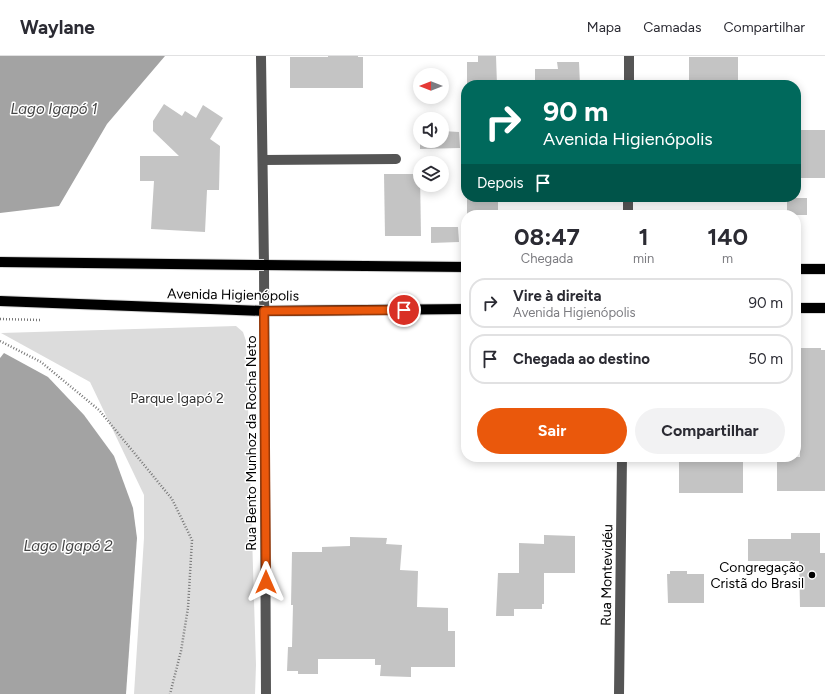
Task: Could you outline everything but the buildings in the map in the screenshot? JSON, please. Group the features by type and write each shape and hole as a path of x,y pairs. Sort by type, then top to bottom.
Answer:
{"main road":[{"path":"0,262 461,267"},
{"path":"801,269 825,269"},
{"name":"Avenida Higienópolis","path":"0,301 264,311 461,309"},
{"path":"801,308 825,308"}],"street":[{"path":"629,56 629,80"},
{"path":"261,58 264,265"},
{"path":"262,160 396,159"},
{"name":"Rua Bento Munhoz da Rocha Neto","path":"264,265 266,694"},
{"name":"Rua Montevidéu","path":"619,694 622,462"}],"path":[{"path":"0,319 43,320"},
{"path":"0,341 41,362 100,410 172,499 192,540 188,608 181,651 170,694"}],"green space":[{"name":"Parque Igapó 2","path":"236,326 243,332 246,341 256,665 255,694 134,694 144,538 144,495 90,382 1,333"}],"water":[{"name":"Lago Igapó 1","path":"0,56 165,56 107,124 59,206 0,213"},
{"name":"Lago Igapó 2","path":"4,353 48,377 84,415 114,456 133,508 137,538 126,694 0,694 0,358"}],"place":[{"name":"Congregação Cristã do Brasil","path":"812,575"}],"route":[{"path":"266,582 264,311 404,310"}]}
